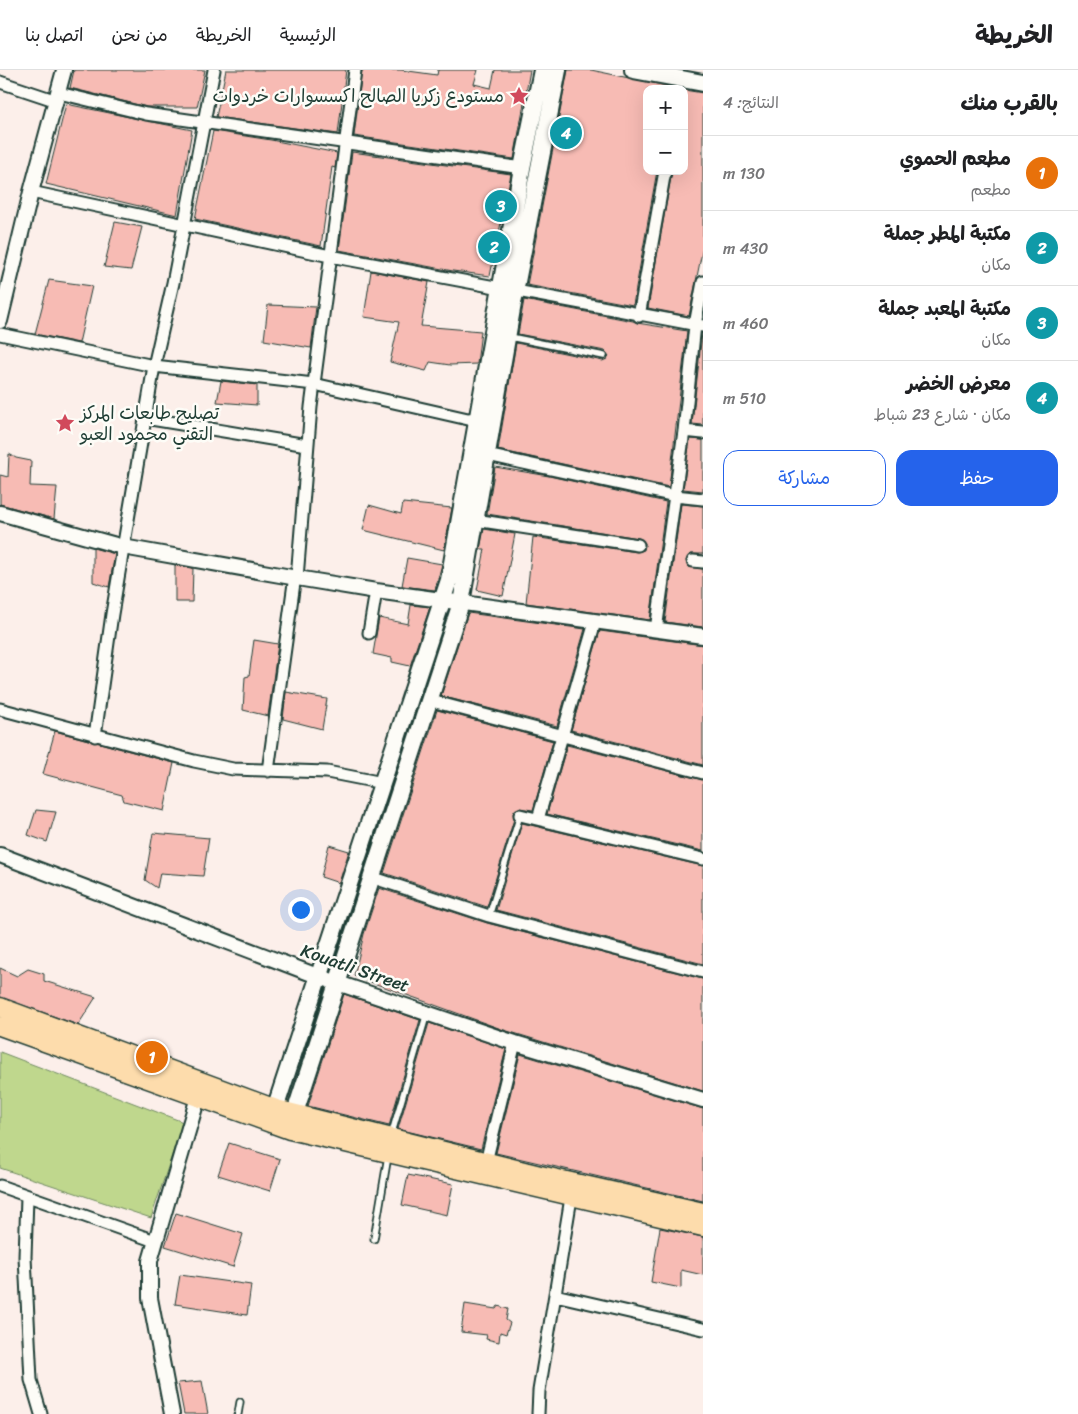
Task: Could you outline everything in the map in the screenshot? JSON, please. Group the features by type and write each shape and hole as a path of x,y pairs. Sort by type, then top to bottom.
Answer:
{"main road":[{"path":"292,1122 461,603 507,336 508,291 522,168 542,70"},
{"path":"273,1116 444,600 479,418 558,70"},
{"path":"633,70 703,83"},
{"path":"0,1007 273,1116"},
{"path":"0,1026 198,1098 389,1146 571,1198 703,1227"},
{"path":"389,1146 486,1162 703,1212"}],"street":[{"path":"0,322 31,192 64,70"},
{"path":"95,736 123,547 154,366 214,70"},
{"path":"268,771 294,583 297,578 307,445 355,70"},
{"path":"0,82 58,97 146,114 522,168"},
{"path":"639,316 664,175"},
{"path":"31,192 330,256 699,326"},
{"path":"656,630 699,326 703,282"},
{"path":"0,334 154,366 314,384 468,419 479,418"},
{"path":"145,418 307,445"},
{"path":"684,431 703,433"},
{"path":"487,455 675,496 703,500"},
{"path":"0,513 123,547 297,578 376,591 703,636"},
{"path":"475,520 638,545"},
{"path":"368,633 376,591"},
{"path":"538,819 595,622"},
{"path":"428,700 561,737 703,773"},
{"path":"0,709 194,761 233,768 268,771 327,772 383,783"},
{"path":"520,815 703,859"},
{"name":"Kouatli Street","path":"0,855 320,977 515,1043 703,1100"},
{"path":"371,878 489,916 703,972"},
{"path":"486,1162 515,1043"},
{"path":"172,1414 150,1298 150,1261 198,1098"},
{"path":"0,1186 155,1241"},
{"path":"27,1197 25,1257 31,1380 41,1414"},
{"path":"538,1414 539,1391 571,1198"},
{"path":"555,1295 703,1329"}],"lane":[{"path":"507,336 604,356"},
{"path":"489,916 520,815"},
{"path":"374,1239 389,1146 427,1013"},
{"path":"238,1414 240,1402"}],"green space":[{"path":"0,1052 183,1122 151,1218 0,1168"}],"building":[{"path":"74,70 205,70 197,107 147,107 70,88"},
{"path":"226,70 346,70 338,134 216,117"},
{"path":"362,70 401,70 437,75 438,70 478,70 474,84 491,88 495,70 530,70 514,159 354,136"},
{"path":"568,70 591,70 662,85 643,85 643,175 656,175 633,305 527,285"},
{"path":"688,91 703,93 703,247 689,316 648,308 671,175 688,175"},
{"path":"66,104 192,130 177,215 46,184"},
{"path":"213,131 337,153 335,168 332,167 321,246 195,219"},
{"path":"352,152 511,174 490,276 339,250"},
{"path":"115,222 142,227 131,270 104,267"},
{"path":"371,271 429,282 421,326 481,331 477,364 450,365 430,362 426,371 390,362 399,322 364,317"},
{"path":"49,280 92,286 79,343 35,334"},
{"path":"524,300 687,331 669,487 498,450 516,343 603,361 609,356 605,351 518,334"},
{"path":"268,305 316,307 311,348 264,340"},
{"path":"703,333 703,425 692,424"},
{"path":"221,381 257,385 257,405 217,402"},
{"path":"690,439 703,440 703,491 683,489"},
{"path":"9,454 16,458 31,461 30,486 57,487 54,519 0,504 0,475 8,477"},
{"path":"495,467 549,476 666,502 650,620 526,603 533,537 637,552 644,550 645,543 639,538 487,514"},
{"path":"403,503 452,508 444,550 363,530 369,505 401,514"},
{"path":"681,504 703,506 703,554 690,554 686,561 689,567 703,569 703,627 665,622"},
{"path":"484,529 515,534 503,596 477,590 485,549 480,549"},
{"path":"93,548 115,554 109,587 93,582"},
{"path":"407,558 442,564 435,590 402,586"},
{"path":"175,565 193,568 192,602 175,602"},
{"path":"411,605 430,607 410,666 392,662 392,658 373,654 379,618 408,624"},
{"path":"468,613 585,629 557,726 441,696"},
{"path":"600,631 703,645 703,765 571,730"},
{"path":"254,640 278,644 268,716 243,710 245,677 249,676"},
{"path":"286,692 327,699 322,729 283,719"},
{"path":"437,710 553,741 533,810 518,808 513,813 514,819 487,907 384,873"},
{"path":"55,731 174,763 164,811 124,801 122,795 43,774"},
{"path":"567,745 703,780 703,851 547,814"},
{"path":"36,810 56,812 47,842 28,835"},
{"path":"522,823 703,866 703,964 496,910"},
{"path":"153,833 209,838 203,876 160,873 157,888 145,880"},
{"path":"329,845 349,851 339,883 321,877"},
{"path":"379,888 487,923 703,979 703,1091 504,1030 354,976 364,934"},
{"path":"0,968 17,976 28,969 44,974 44,981 96,997 78,1025 0,997"},
{"path":"344,994 420,1020 389,1126 308,1106"},
{"path":"429,1023 506,1049 481,1149 398,1129"},
{"path":"520,1054 703,1109 703,1201 496,1153"},
{"path":"229,1143 280,1159 270,1191 218,1175"},
{"path":"408,1175 453,1184 447,1215 402,1205"},
{"path":"176,1213 243,1234 233,1267 165,1246"},
{"path":"660,1228 703,1237 703,1275 681,1270 681,1288 651,1282"},
{"path":"180,1275 251,1285 247,1315 175,1304"},
{"path":"465,1304 496,1309 498,1306 508,1309 506,1320 510,1323 506,1334 500,1332 499,1342 486,1339 487,1335 461,1332"},
{"path":"202,1381 208,1414 184,1414 178,1383"}],"place":[{"name":"مستودع زكريا الصالح اكسسوارات خردوات","path":"519,96"},
{"name":"معرض الخضر","path":"566,133"},
{"name":"مكتبة المعبد جملة","path":"501,206"},
{"name":"مكتبة المطر جملة","path":"494,247"},
{"name":"تصليح طابعات المركز التقني محمود العبو","path":"65,423"},
{"name":"مطعم الحموي","path":"152,1057"}]}
